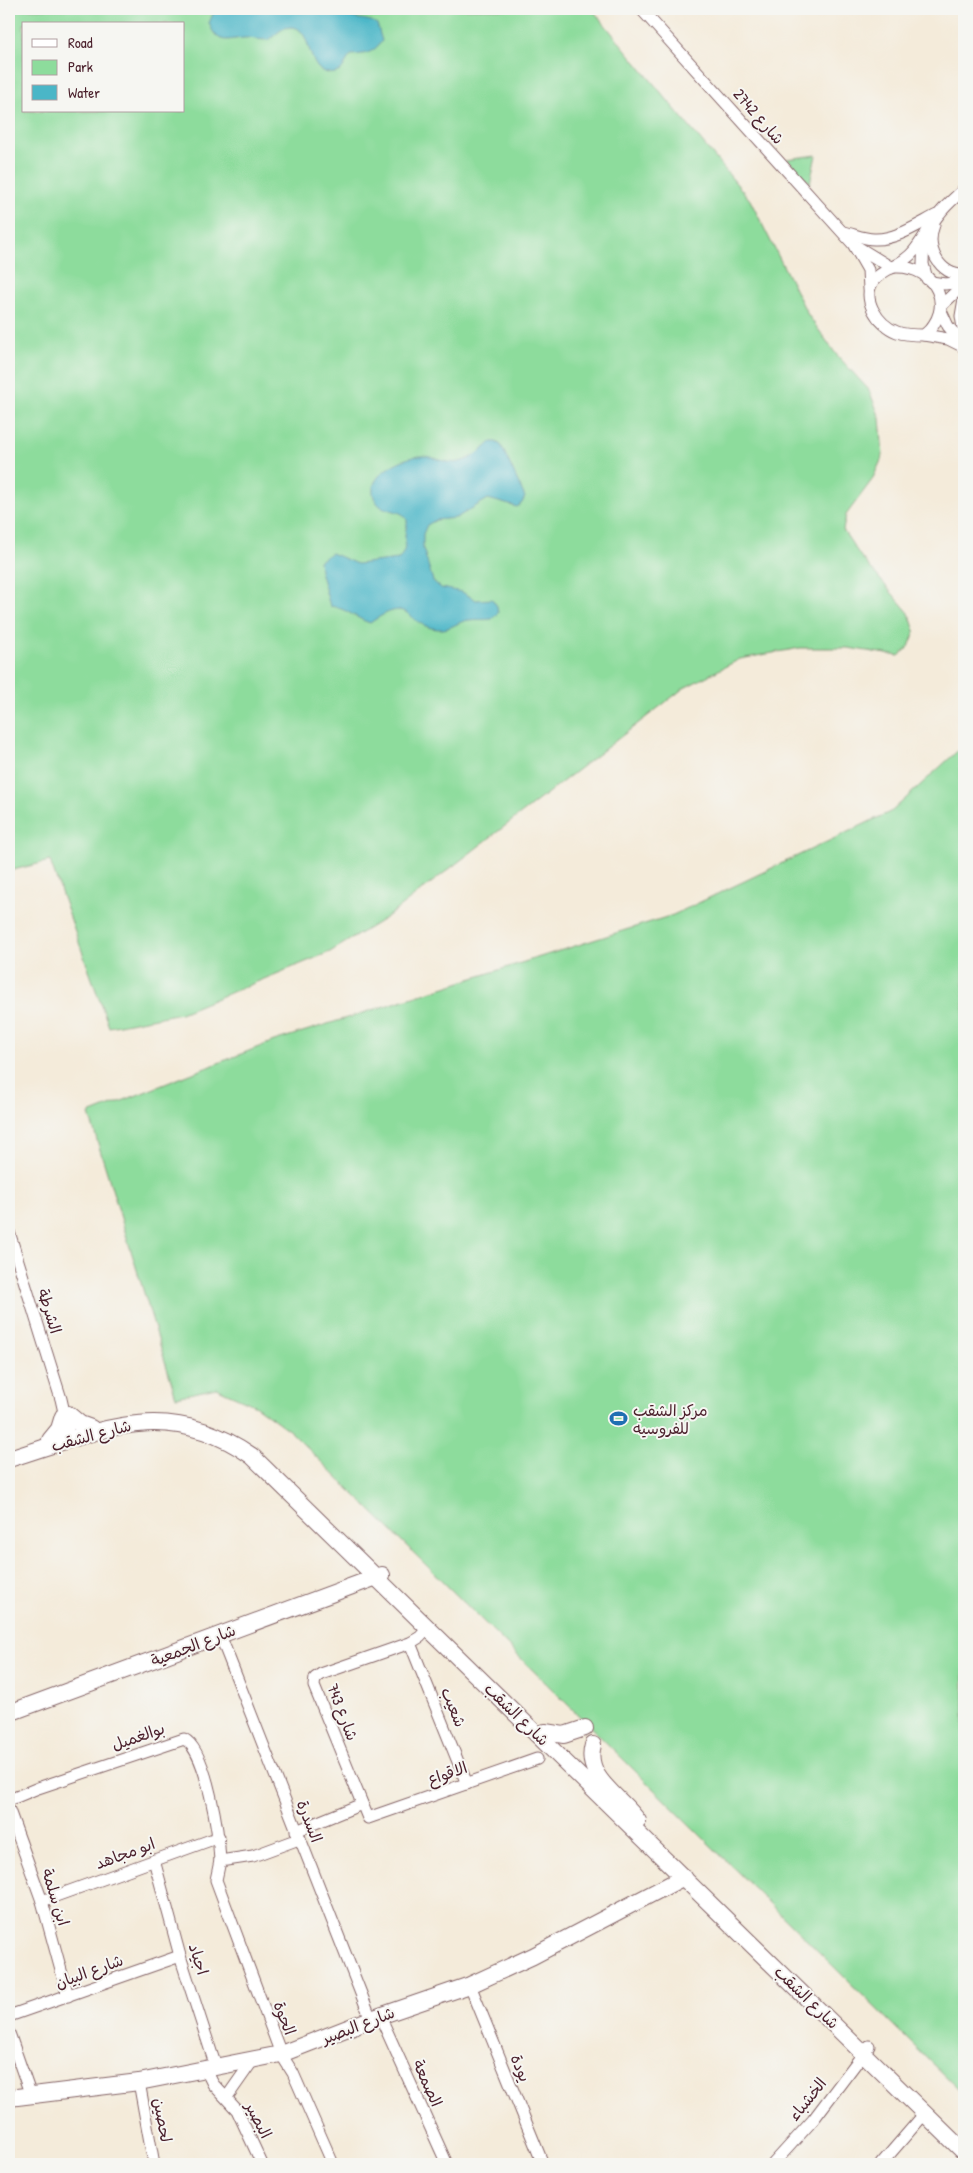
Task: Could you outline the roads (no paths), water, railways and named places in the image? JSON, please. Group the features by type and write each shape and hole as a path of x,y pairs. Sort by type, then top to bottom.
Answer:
{"street":[{"name":"شارع 2742","path":"641,9 853,244 868,270 869,289"},
{"path":"964,189 939,214 912,253 894,268 878,276 869,289 871,304 878,317 888,327 897,332 948,339 964,346"},
{"path":"843,232 874,239 885,238 902,233 939,214"},
{"path":"939,214 932,231 933,252 939,264 949,271 964,275"},
{"path":"924,237 923,264 929,280 939,295 941,309 959,341 964,346"},
{"name":"شارع 2742","path":"853,244 894,268"},
{"path":"894,268 911,268 929,280 945,284 964,283"},
{"path":"924,335 934,327 941,309 964,283"},
{"path":"964,299 961,316 964,334"},
{"name":"الشرطة","path":"9,1232 72,1433"},
{"path":"50,1440 59,1429 66,1415 80,1424 91,1428"},
{"name":"شارع الشقب","path":"9,1453 120,1420 155,1417 190,1421 224,1433 265,1460 429,1627 684,1877 964,2141"},
{"name":"شارع الشقب","path":"9,1459 121,1425 155,1422 188,1426 222,1438 252,1456 342,1538"},
{"name":"شارع الشقب","path":"380,1576 639,1823 866,2050 964,2152"},
{"name":"شارع الجمعية","path":"9,1713 380,1576"},
{"name":"شارع 743","path":"368,1818 314,1686 315,1678 321,1674 410,1643 420,1637 429,1627"},
{"name":"السدرة","path":"220,1635 297,1835 375,2017"},
{"name":"شعيب","path":"410,1643 467,1784"},
{"path":"545,1732 564,1735 585,1728"},
{"name":"بوالغميل","path":"9,1800 38,1788 184,1739 188,1740 200,1762 209,1788 219,1837 220,1861"},
{"path":"593,1745 590,1759 595,1772 629,1808 639,1823"},
{"name":"الاقواع","path":"368,1818 537,1759"},
{"path":"220,1861 253,1856 362,1804"},
{"name":"ابن سلمة","path":"9,1810 42,1901 68,1996"},
{"name":"ابو مجاهد","path":"42,1901 219,1837"},
{"name":"اجياد","path":"154,1860 211,2068"},
{"name":"الحوة","path":"220,1861 216,1880 281,2054 293,2073 333,2164"},
{"name":"شارع البصير","path":"9,2098 140,2082 281,2054 375,2017 470,1985 533,1956 684,1877"},
{"name":"شارع البيان","path":"9,2016 180,1956"},
{"name":"يودة","path":"470,1985 543,2164"},
{"name":"الصمعة","path":"375,2017 447,2164"},
{"path":"9,2034 31,2096"},
{"name":"الخشباء","path":"773,2164 813,2120 866,2050"},
{"path":"227,2098 253,2060"},
{"name":"البصير","path":"211,2068 213,2084 237,2110 262,2164"},
{"name":"لحصين","path":"140,2082 154,2164"},
{"path":"881,2164 926,2112"}],"water":[{"path":"215,9 341,9 348,16 377,24 382,41 375,49 368,53 351,55 340,71 330,73 321,70 315,64 305,38 301,31 294,27 283,29 269,40 249,38 221,39 213,31 209,23"},
{"path":"491,442 501,445 525,497 522,503 517,507 488,499 456,518 436,520 427,525 423,534 423,548 433,581 441,588 462,592 476,600 492,599 497,606 498,613 492,619 465,621 439,629 428,627 402,611 384,614 370,623 341,609 330,606 319,561 331,553 357,564 399,559 404,550 407,520 402,514 381,507 378,504 373,495 373,486 378,478 385,471 403,460 422,456 455,463 477,454"}],"place":[{"name":"مركز الشقب للفروسيه","path":"619,1419"}]}
